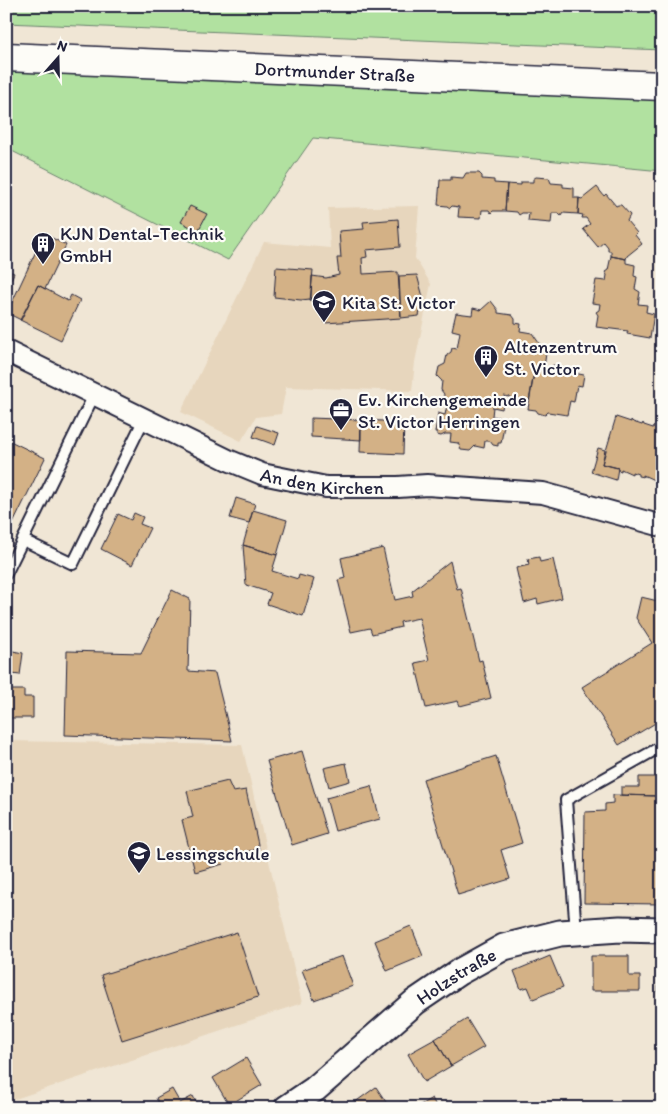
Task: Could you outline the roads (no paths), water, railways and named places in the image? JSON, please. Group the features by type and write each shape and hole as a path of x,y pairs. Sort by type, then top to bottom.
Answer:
{"main road":[{"name":"Dortmunder Straße","path":"6,56 662,86"}],"street":[{"name":"An den Kirchen","path":"6,351 228,460 262,474 326,487 365,488 426,485 543,493 662,526"},
{"name":"Holzstraße","path":"287,1108 315,1088 415,1002 459,972 504,947 560,933 620,929 662,930"}],"lane":[{"path":"6,574 94,395"},
{"path":"23,540 73,564 144,419"},
{"path":"576,932 566,800 662,746"}],"place":[{"name":"KJN Dental-Technik GmbH","path":"43,265"},
{"name":"Kita St. Victor","path":"324,323"},
{"name":"Altenzentrum St. Victor","path":"486,378"},
{"name":"Ev. Kirchengemeinde St. Victor Herringen","path":"341,431"},
{"name":"Lessingschule","path":"139,874"}]}
